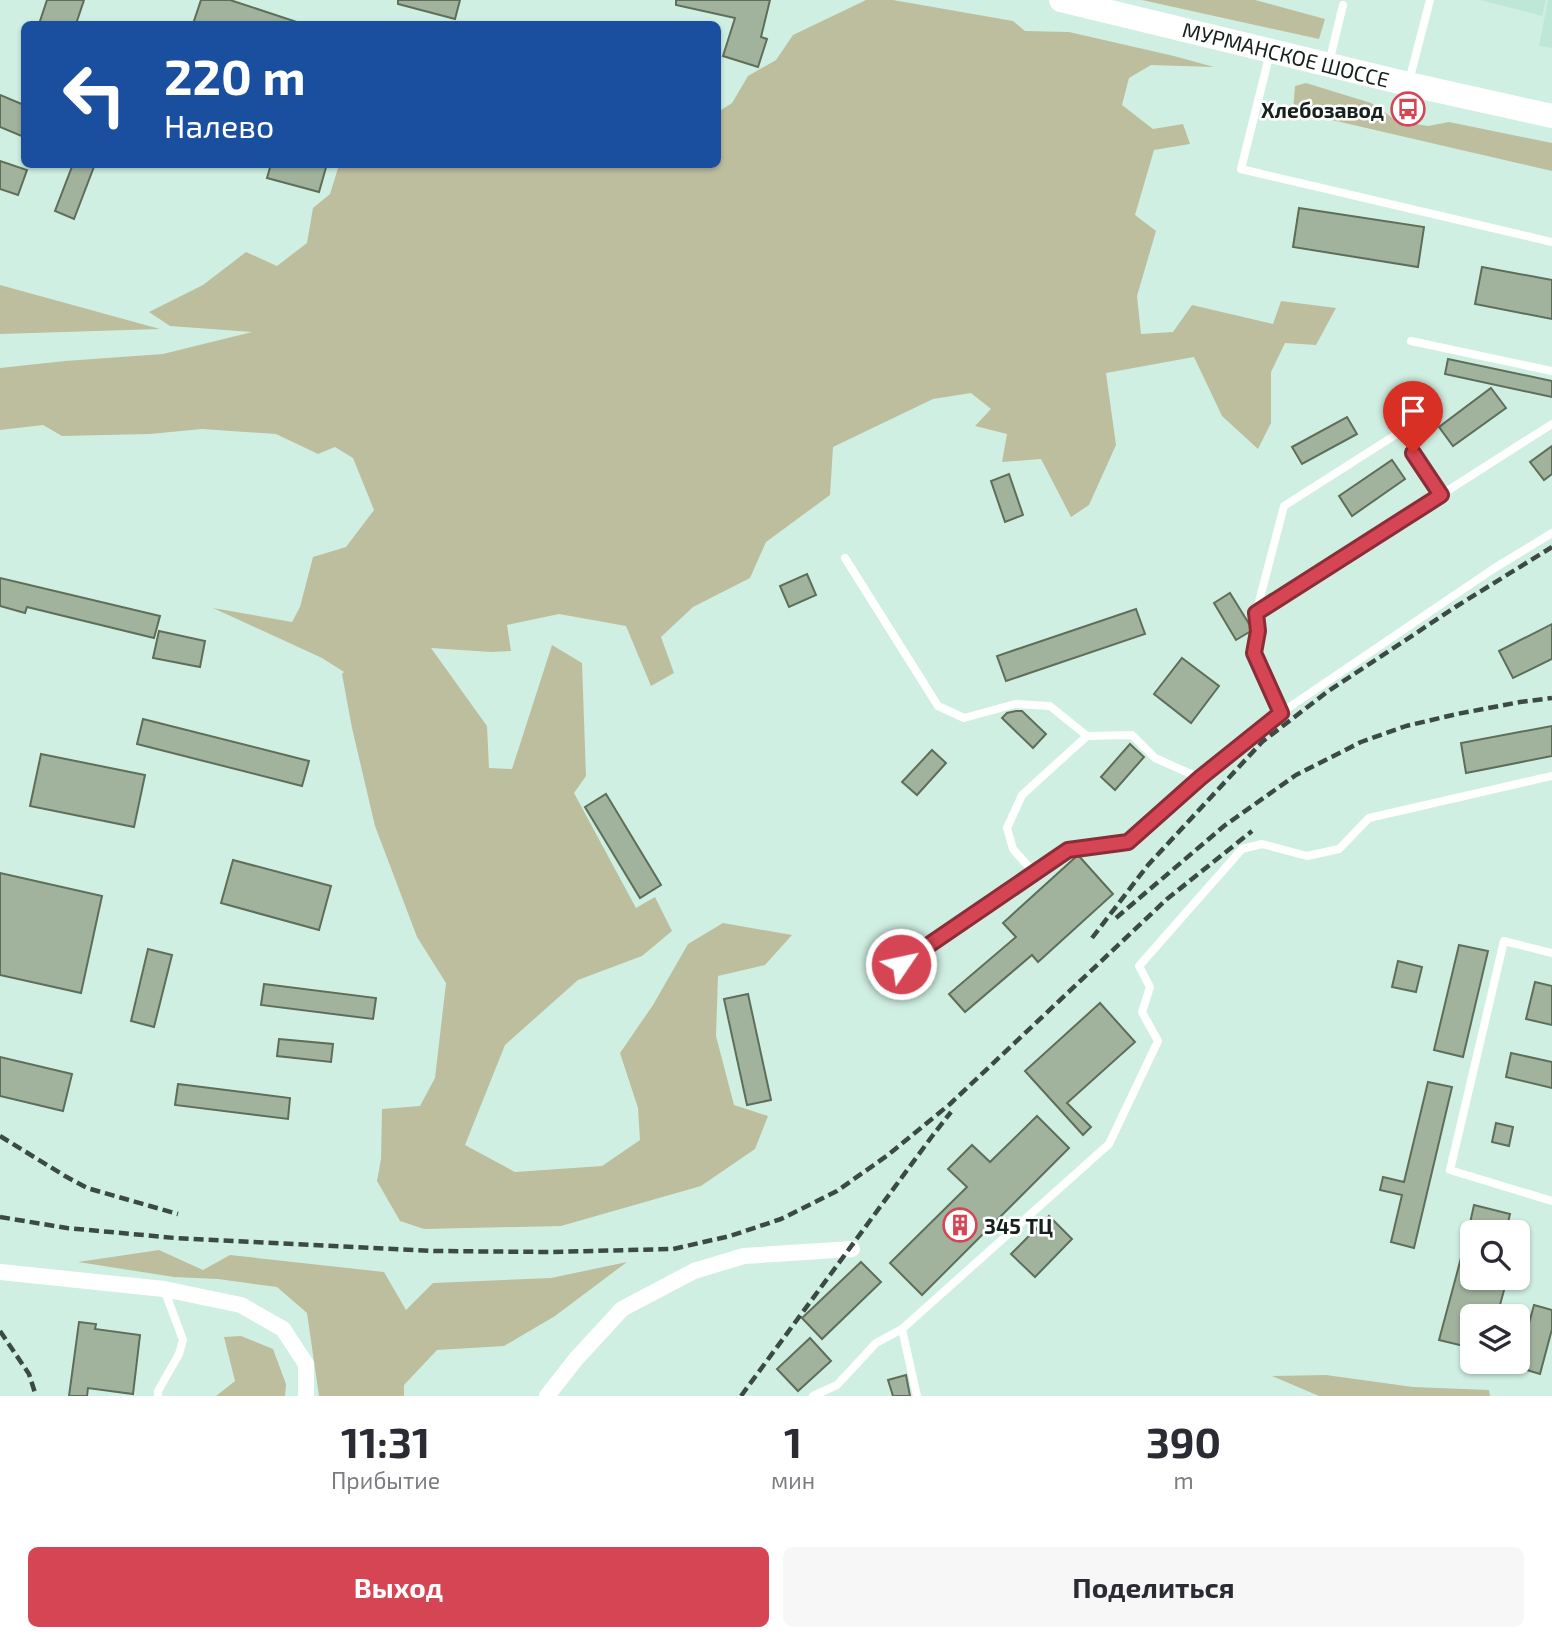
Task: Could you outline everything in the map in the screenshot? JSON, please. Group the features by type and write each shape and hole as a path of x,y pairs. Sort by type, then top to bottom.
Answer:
{"main road":[{"name":"МУРМАНСКОЕ ШОССЕ","path":"1061,0 1552,116"}],"street":[{"path":"547,1396 576,1359 622,1309 694,1271 744,1256 852,1249"},
{"path":"0,1272 164,1289 241,1305 284,1329 306,1364 306,1396"}],"lane":[{"path":"1408,84 1430,0"},
{"path":"1329,64 1343,5"},
{"path":"1270,50 1241,169 1552,242"},
{"path":"1411,341 1552,371"},
{"path":"1256,613 1552,424"},
{"path":"1281,713 1254,653 1258,631 1256,613 1284,506 1400,432 1441,495"},
{"path":"901,964 1068,850 1128,842 1200,778 1281,713 1471,584 1552,533"},
{"path":"845,558 938,706 964,718 1015,704 1049,706 1087,736 1132,735 1155,758 1200,778"},
{"path":"1034,873 1013,849 1007,828 1022,795 1087,736"},
{"path":"813,1396 837,1384 876,1343 902,1329 1109,1144 1158,1041 1142,1012 1150,987 1139,966 1242,849 1262,844 1307,856 1339,849 1369,818 1552,776"},
{"path":"1552,953 1504,941 1450,1170 1552,1202"},
{"path":"158,1396 183,1340 164,1289"},
{"path":"902,1329 917,1396"}],"shaded area":[{"path":"866,0 893,0 1013,21 1025,31 1069,32 1214,67 1151,65 1129,78 1122,105 1153,129 1183,124 1190,144 1154,150 1135,215 1156,231 1137,296 1141,334 1173,332 1192,305 1273,324 1281,301 1336,308 1316,345 1285,343 1271,372 1271,423 1258,449 1222,416 1194,357 1106,373 1116,445 1089,505 1071,517 1041,459 1002,462 1007,434 975,426 991,409 971,393 933,399 833,447 830,495 766,542 750,578 693,607 661,637 674,673 651,686 626,626 559,614 507,625 511,651 431,648 487,726 489,768 512,769 552,645 582,663 586,776 574,793 636,908 655,897 672,931 642,956 578,980 505,1045 465,1145 515,1172 602,1166 640,1140 638,1108 620,1053 653,1005 688,944 723,923 792,935 765,965 718,976 716,1036 734,1105 768,1116 755,1149 701,1186 561,1226 424,1229 400,1221 377,1181 381,1159 382,1109 420,1106 435,1078 446,983 417,937 375,826 352,728 342,674 344,672 322,658 213,608 292,622 300,607 313,557 346,547 374,510 353,458 335,447 318,454 276,434 202,429 150,434 62,436 43,425 0,430 0,368 163,354 252,332 170,326 149,312 203,285 246,252 277,266 307,243 313,208 330,194 338,168 721,168 721,110 732,103 748,76 776,60 793,35"},
{"path":"1142,0 1255,0 1325,19 1319,39"},
{"path":"1480,0 1546,0 1542,16"},
{"path":"1548,0 1552,0 1552,48 1539,46"},
{"path":"1306,83 1371,103 1397,121 1428,126 1449,122 1552,143 1552,171 1293,111 1295,86"},
{"path":"0,285 160,329 0,334"},
{"path":"159,1250 203,1270 230,1255 384,1272 406,1310 433,1283 551,1278 627,1262 555,1316 504,1346 437,1350 404,1385 404,1396 319,1396 307,1313 277,1287 218,1279 174,1277 78,1262"},
{"path":"241,1336 273,1349 286,1384 285,1396 216,1396 235,1381 224,1337"},
{"path":"1326,1375 1413,1387 1489,1390 1490,1396 1319,1396 1272,1376"}],"building":[{"path":"47,0 84,0 77,21 40,21"},
{"path":"201,0 230,0 294,21 194,21"},
{"path":"398,0 460,0 455,19 398,4"},
{"path":"676,0 770,0 761,37 767,39 758,67 723,56 735,18 676,5"},
{"path":"0,95 21,104 21,136 0,127"},
{"path":"0,161 27,170 18,195 0,189"},
{"path":"71,168 93,168 74,219 55,211"},
{"path":"270,168 326,168 319,192 267,178"},
{"path":"1299,208 1424,227 1418,267 1293,247"},
{"path":"1482,267 1552,280 1552,319 1475,304"},
{"path":"1448,359 1552,381 1552,397 1445,374"},
{"path":"1491,388 1506,408 1453,446 1439,427"},
{"path":"1347,417 1357,434 1302,464 1292,447"},
{"path":"1552,446 1552,474 1544,480 1530,462"},
{"path":"1392,460 1405,479 1352,516 1339,496"},
{"path":"1009,474 1023,515 1005,522 991,481"},
{"path":"807,574 816,595 789,607 780,586"},
{"path":"0,578 160,616 154,638 27,607 25,613 0,606"},
{"path":"1230,593 1251,627 1251,631 1236,640 1214,603"},
{"path":"1136,609 1145,634 1006,681 997,656"},
{"path":"1552,624 1552,659 1513,678 1499,651"},
{"path":"159,631 205,641 200,667 153,658"},
{"path":"1182,658 1219,686 1191,723 1154,694"},
{"path":"1022,711 1046,734 1033,748 1002,718 1007,713"},
{"path":"143,719 309,761 302,786 137,744"},
{"path":"1552,726 1552,756 1466,773 1461,743"},
{"path":"1130,744 1144,757 1115,790 1101,777"},
{"path":"932,750 946,763 917,795 902,782"},
{"path":"41,754 145,775 134,827 30,806"},
{"path":"606,794 661,885 640,898 585,807"},
{"path":"1078,855 1113,894 1038,962 1032,955 965,1012 949,994 1016,937 1003,923"},
{"path":"233,860 331,886 319,930 221,903"},
{"path":"0,873 102,896 81,993 0,975"},
{"path":"1459,945 1488,951 1463,1057 1434,1050"},
{"path":"148,949 172,955 154,1027 131,1021"},
{"path":"1398,961 1422,967 1416,992 1392,987"},
{"path":"1535,982 1552,986 1552,1025 1526,1019"},
{"path":"264,984 376,998 373,1019 261,1005"},
{"path":"748,994 771,1100 747,1105 724,999"},
{"path":"1100,1003 1135,1042 1067,1103 1091,1127 1083,1135 1025,1071"},
{"path":"279,1039 333,1044 331,1062 277,1056"},
{"path":"1511,1053 1552,1062 1552,1088 1506,1077"},
{"path":"0,1057 72,1074 63,1111 0,1096"},
{"path":"1428,1082 1452,1087 1414,1248 1391,1242 1402,1195 1380,1190 1383,1177 1404,1182"},
{"path":"178,1084 290,1098 288,1119 175,1105"},
{"name":"345 ТЦ","path":"1037,1116 1069,1148 922,1295 890,1263 967,1187 948,1169 972,1145 990,1162"},
{"path":"1496,1123 1513,1127 1509,1146 1492,1142"},
{"path":"1474,1205 1510,1214 1509,1220 1471,1220"},
{"path":"1049,1216 1072,1239 1035,1277 1011,1254"},
{"path":"861,1262 881,1282 822,1339 802,1318"},
{"path":"1460,1262 1460,1290 1504,1290 1500,1304 1460,1304 1460,1345 1439,1340"},
{"path":"1534,1305 1552,1310 1552,1329 1540,1374 1530,1371 1530,1320"},
{"path":"79,1322 96,1324 95,1329 140,1335 133,1394 88,1388 87,1396 69,1396"},
{"path":"810,1338 831,1361 798,1391 777,1369"},
{"path":"906,1375 910,1396 893,1396 888,1380"}],"railway":[{"path":"1092,938 1148,865 1262,742 1327,692 1552,547"},
{"path":"1116,918 1224,826 1296,775 1361,742 1406,726 1457,714 1552,698"},
{"path":"0,1217 67,1228 175,1238 434,1251 673,1249 730,1236 781,1219 837,1191 888,1155 950,1104 1167,899 1252,831"},
{"path":"741,1396 951,1112"},
{"path":"0,1136 87,1188 178,1214"},
{"path":"0,1331 29,1374 36,1396"}],"place":[{"name":"Хлебозавод","path":"1408,109"},
{"name":"345 ТЦ","path":"960,1225"}],"route":[{"path":"901,964 1068,850 1128,842 1200,778 1281,713 1254,653 1258,631 1256,613 1441,495 1413,453"}]}
